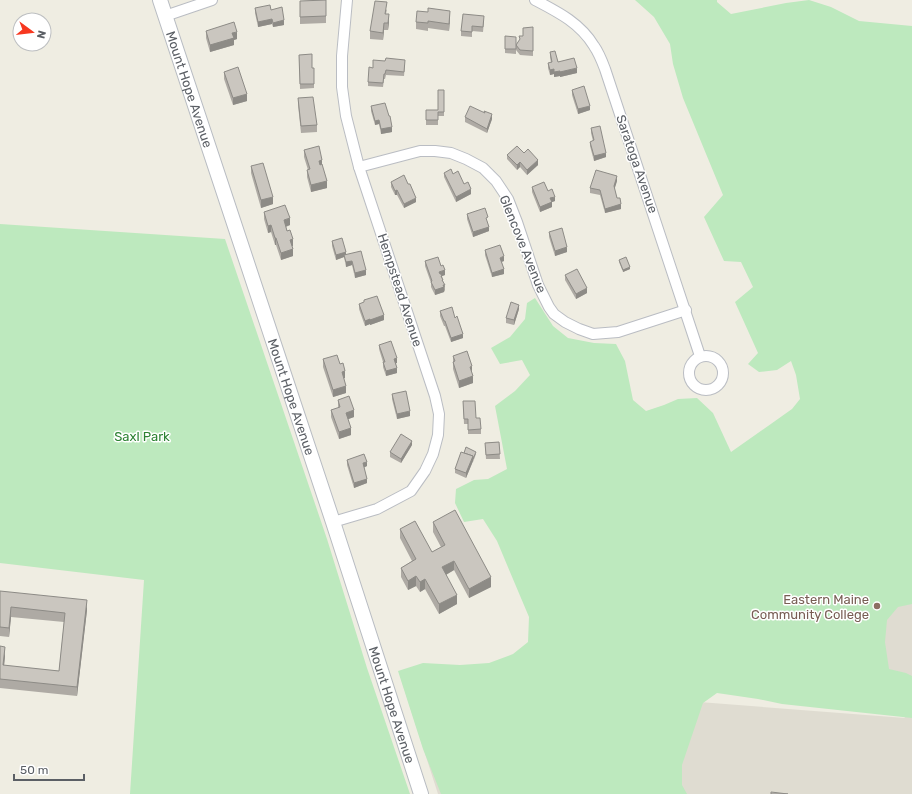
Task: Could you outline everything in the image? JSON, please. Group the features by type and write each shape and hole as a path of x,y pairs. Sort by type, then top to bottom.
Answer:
{"street":[{"name":"Mount Hope Avenue","path":"160,0 333,522 420,794"},
{"path":"166,16 212,0"},
{"name":"Hempstead Avenue","path":"333,522 377,509 411,491 425,471 433,454 438,435 439,414 359,167 346,116 342,87 342,56 347,0"},
{"name":"Saratoga Avenue","path":"535,0 560,13 582,29 595,46 605,69 700,356"},
{"name":"Glencove Avenue","path":"359,167 420,151 434,151 451,153 483,168 496,181 508,199 538,285 549,307 554,314 565,322 579,329 593,334 618,332 686,310"}],"shaded area":[{"name":"Eastern Maine Community College","path":"794,524 912,533 912,794 438,794 401,679 905,718"}],"green space":[{"path":"635,0 717,0 717,2 731,14 809,0 831,7 859,21 912,26 912,604 898,607 887,620 885,642 889,669 912,676 912,718 782,704 717,693 703,703 682,765 682,785 687,794 441,794 423,749 398,671 423,663 460,665 489,663 513,654 528,642 529,617 497,541 483,519 464,522 455,503 456,489 474,480 488,479 507,469 495,406 515,391 530,375 522,360 500,364 491,348 510,337 525,319 527,303 535,298 553,326 568,338 594,343 616,344 625,361 633,400 646,411 678,399 697,398 713,413 731,452 792,409 800,399 796,375 791,361 777,370 759,372 748,364 758,353 735,302 753,287 741,262 724,261 704,217 723,195 683,98 673,64 670,44 654,17"},
{"name":"Saxl Park","path":"0,224 225,239 327,539 367,668 410,794 130,794 144,580 0,563"}],"building":[{"path":"326,0 326,16 300,17 300,1"},
{"path":"375,1 387,2 385,14 389,14 388,23 384,23 383,33 370,31"},
{"path":"270,5 271,10 282,7 284,20 273,23 272,19 258,22 255,8"},
{"path":"428,8 450,11 449,24 428,21 428,23 416,22 417,11 428,12"},
{"path":"463,14 484,16 483,27 472,26 472,32 461,31"},
{"path":"234,22 237,32 232,33 234,38 210,45 206,31"},
{"path":"533,27 533,51 520,50 516,45 520,39 519,36 523,36 523,28"},
{"path":"505,36 516,37 516,49 505,49"},
{"path":"555,51 558,62 574,58 577,68 560,72 554,72 554,69 550,70 548,63 552,62 550,52"},
{"path":"312,54 314,84 300,84 299,55"},
{"path":"386,58 405,60 404,72 386,70 383,83 368,82 369,67 373,68 373,60 385,61"},
{"path":"238,67 247,94 233,98 224,72"},
{"path":"584,86 590,106 578,109 572,90"},
{"path":"438,90 444,90 444,112 438,112 438,120 426,120 426,110 438,110"},
{"path":"313,97 317,125 301,126 298,98"},
{"path":"385,103 392,127 381,129 379,120 375,121 371,106"},
{"path":"470,106 485,113 484,111 492,114 487,129 465,117"},
{"path":"600,126 606,153 594,156 590,142 594,140 591,128"},
{"path":"319,146 322,160 319,161 320,165 322,164 327,181 311,185 307,170 310,169 304,150"},
{"path":"517,146 524,153 528,149 538,160 527,170 520,162 517,165 507,155"},
{"path":"263,163 273,197 261,200 251,166"},
{"path":"451,169 453,174 458,171 464,184 468,182 471,189 456,197 444,173"},
{"path":"596,170 617,176 614,186 617,198 620,198 621,204 605,209 600,190 590,188"},
{"path":"404,175 416,198 404,204 391,182"},
{"path":"544,182 548,191 552,189 555,197 550,198 552,202 540,207 532,187"},
{"path":"285,205 290,218 284,220 287,231 290,230 293,239 290,240 293,249 281,253 271,225 268,226 264,212"},
{"path":"485,208 489,227 473,232 467,214"},
{"path":"562,228 567,247 555,251 549,232"},
{"path":"342,238 346,252 336,255 332,241"},
{"path":"500,245 504,256 500,258 504,269 492,273 485,250"},
{"path":"361,251 366,270 355,273 352,261 346,262 344,255"},
{"path":"438,257 441,266 443,265 445,270 439,272 445,285 443,285 444,287 435,290 425,261"},
{"path":"626,257 630,267 623,270 619,260"},
{"path":"577,269 587,288 576,294 565,275"},
{"path":"377,296 384,315 365,321 359,304 364,302 364,300"},
{"path":"511,302 519,305 514,320 506,318"},
{"path":"452,307 455,318 457,316 463,334 451,338 440,311"},
{"path":"391,341 397,358 394,359 397,368 386,371 383,362 385,362 379,345"},
{"path":"467,351 472,366 470,367 473,376 459,381 453,362 455,361 453,356"},
{"path":"337,355 340,364 343,363 345,371 342,372 346,386 333,390 323,359"},
{"path":"406,391 410,411 397,414 392,394"},
{"path":"349,396 354,410 346,413 351,428 339,432 331,410 340,407 338,400"},
{"path":"463,401 475,401 476,418 480,418 481,429 468,430 468,419 464,419"},
{"path":"401,434 412,441 401,459 390,452"},
{"path":"499,442 500,454 486,455 485,443"},
{"path":"466,447 476,452 473,459 473,456 464,453"},
{"path":"461,452 473,456 466,473 455,469"},
{"path":"364,454 367,462 363,463 367,479 354,483 347,460"},
{"path":"455,510 491,577 469,589 454,561 442,567 457,595 439,604 425,579 420,582 416,576 408,581 401,568 416,559 400,529 415,521 432,552 445,545 433,522"},
{"path":"0,591 87,600 77,687 0,679 0,646 5,647 3,665 59,671 65,613 11,607 9,628 0,627"},
{"path":"771,792 788,794 771,794"}],"place":[{"name":"Eastern Maine Community College","path":"877,606"}]}
